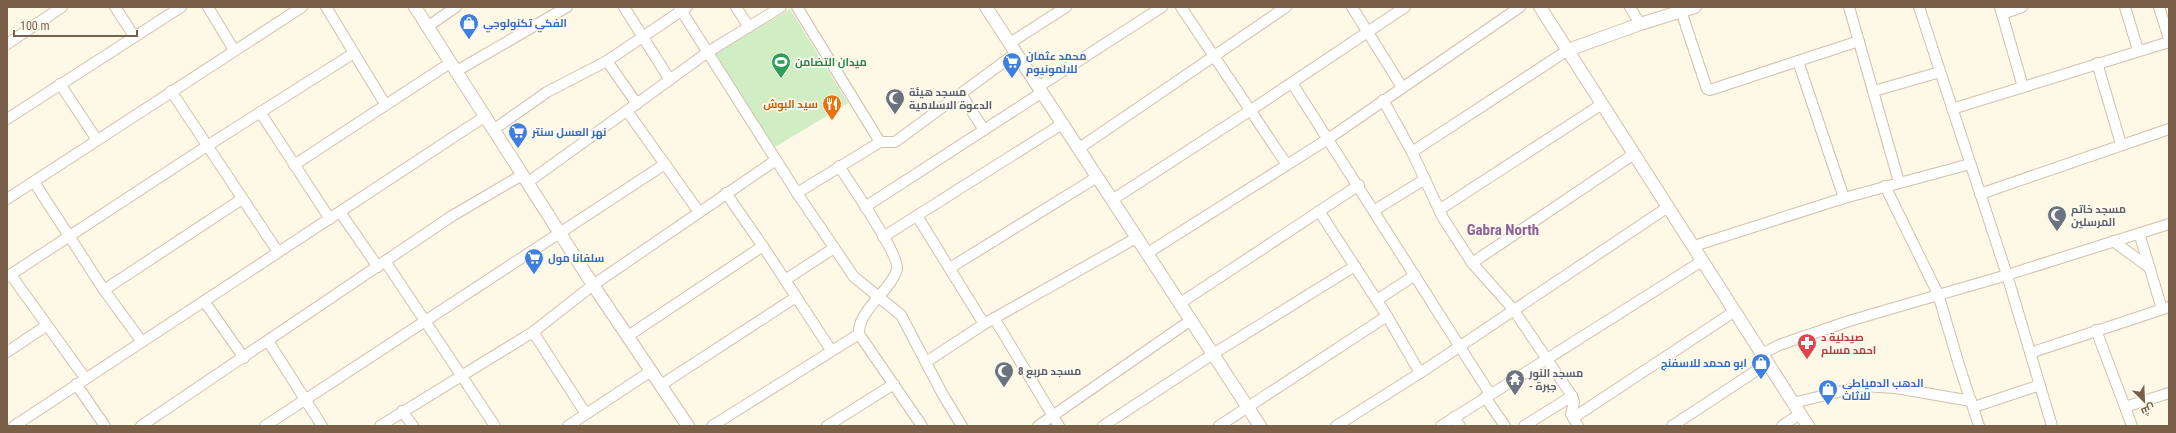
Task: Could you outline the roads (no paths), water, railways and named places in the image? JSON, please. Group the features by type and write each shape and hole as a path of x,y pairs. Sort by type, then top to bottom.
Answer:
{"street":[{"path":"7,44 62,7"},
{"path":"115,7 134,36"},
{"path":"7,119 181,7"},
{"path":"208,7 234,50"},
{"path":"7,199 302,7"},
{"path":"326,7 385,104"},
{"path":"415,7 484,117 593,285 687,426"},
{"path":"427,27 456,7"},
{"path":"294,165 385,104 567,7"},
{"path":"624,7 670,80"},
{"path":"736,7 749,27"},
{"path":"141,426 268,342 452,216 525,179 627,111 708,52 781,7"},
{"path":"797,7 880,142"},
{"path":"987,7 1146,254 1260,426"},
{"path":"797,193 880,142 895,142 961,94 1013,48 1066,7"},
{"path":"865,207 984,130 1162,7"},
{"path":"1181,7 1287,165"},
{"path":"1078,149 1286,7"},
{"path":"1352,7 1402,87"},
{"path":"1112,200 1292,83 1405,7"},
{"path":"1146,254 1328,139 1520,7"},
{"path":"1540,7 1808,426"},
{"path":"1630,7 1640,24"},
{"path":"1412,152 1568,50 1640,24 1695,7"},
{"path":"1849,7 1899,182"},
{"path":"1920,7 1952,110 2007,275 2052,426"},
{"path":"2022,7 2001,10 2023,87"},
{"path":"2125,7 2138,50"},
{"path":"2159,7 2169,38"},
{"path":"493,130 547,92 607,62 643,38 683,8 708,52 776,160 854,277 901,315 942,396 962,426"},
{"path":"1681,11 1707,89 1710,90 1859,42"},
{"path":"1952,110 2138,50 2169,42"},
{"path":"105,426 80,381 46,326 9,276 207,146 354,53"},
{"path":"1798,61 1844,198"},
{"path":"607,62 637,104"},
{"path":"2097,63 2121,144"},
{"path":"1874,91 1940,72"},
{"path":"1292,83 1359,185 1415,275 1459,346 1505,426"},
{"path":"60,84 97,140"},
{"path":"171,91 278,252"},
{"path":"961,94 984,130"},
{"path":"1383,100 1412,152 1439,210 1472,263 1514,309 1572,396 1574,402 1571,412 1575,422 1735,311"},
{"path":"1439,210 1602,104"},
{"path":"627,111 699,212"},
{"path":"260,112 330,219"},
{"path":"14,426 80,381 142,342 484,117"},
{"path":"883,236 1062,124"},
{"path":"1980,194 2121,144 2169,129"},
{"path":"1472,263 1634,154"},
{"path":"380,426 402,410 462,376 533,332 593,285 776,160"},
{"path":"265,426 665,164"},
{"path":"1694,246 1844,198 1970,164"},
{"path":"840,166 883,236 895,258 897,270 878,297 868,308 858,326 859,334 922,426"},
{"path":"950,268 1097,177"},
{"path":"1374,210 1425,180"},
{"path":"34,182 104,290 142,342"},
{"path":"1179,304 1359,185"},
{"path":"1885,186 1938,294 1979,426"},
{"path":"726,194 763,246 831,350"},
{"path":"104,290 242,199"},
{"path":"1336,426 1420,373 1668,207"},
{"path":"1319,211 1387,316 1420,373"},
{"path":"340,212 425,320 495,426"},
{"path":"917,216 984,324"},
{"path":"1672,426 1765,358 1779,345 1849,321 2007,275 2169,224"},
{"path":"2030,353 2166,308 2150,268 2140,233"},
{"path":"926,362 994,318 1136,238"},
{"path":"2113,241 2150,268"},
{"path":"628,336 763,246"},
{"path":"785,280 834,248"},
{"path":"1441,426 1702,261"},
{"path":"1103,426 1213,354 1355,266"},
{"path":"1377,300 1415,275"},
{"path":"661,385 796,297"},
{"path":"204,301 244,358"},
{"path":"1219,426 1387,316"},
{"path":"994,318 1054,415 1059,426"},
{"path":"1038,426 1191,320"},
{"path":"7,352 46,326"},
{"path":"2096,330 2132,426"},
{"path":"533,332 586,414"},
{"path":"712,426 831,350 859,334"},
{"path":"268,342 322,426"},
{"path":"568,426 651,371"},
{"path":"827,426 894,384"},
{"path":"1782,426 1797,408 1863,386 1896,388 1972,404 2040,385"},
{"path":"2125,407 2169,394"},
{"path":"1526,425 1572,396"},
{"path":"402,410 412,426"},
{"path":"1454,417 1460,426"}],"place":[{"name":"الفكي تكنولوجي","path":"469,40"},
{"name":"ميدان التضامن","path":"781,79"},
{"name":"محمد عثمان للالمونيوم","path":"1012,79"},
{"name":"مسجد هيئة الدعوة الاسلامية","path":"895,115"},
{"name":"سيد البوش","path":"832,121"},
{"name":"نهر العسل سنتر","path":"518,149"},
{"name":"مسجد خاتم المرسلين","path":"2057,232"},
{"name":"سلفانا مول","path":"534,275"},
{"name":"صيدلية د احمد مسلم","path":"1807,360"},
{"name":"ابو محمد للاسفنج","path":"1761,380"},
{"name":"مسجد مربع 8","path":"1004,388"},
{"name":"مسجد النور - جبرة","path":"1515,396"},
{"name":"الدهب الدمياطي للاثاث","path":"1828,406"}],"district":[{"name":"Gabra North","path":"1503,230"}]}
